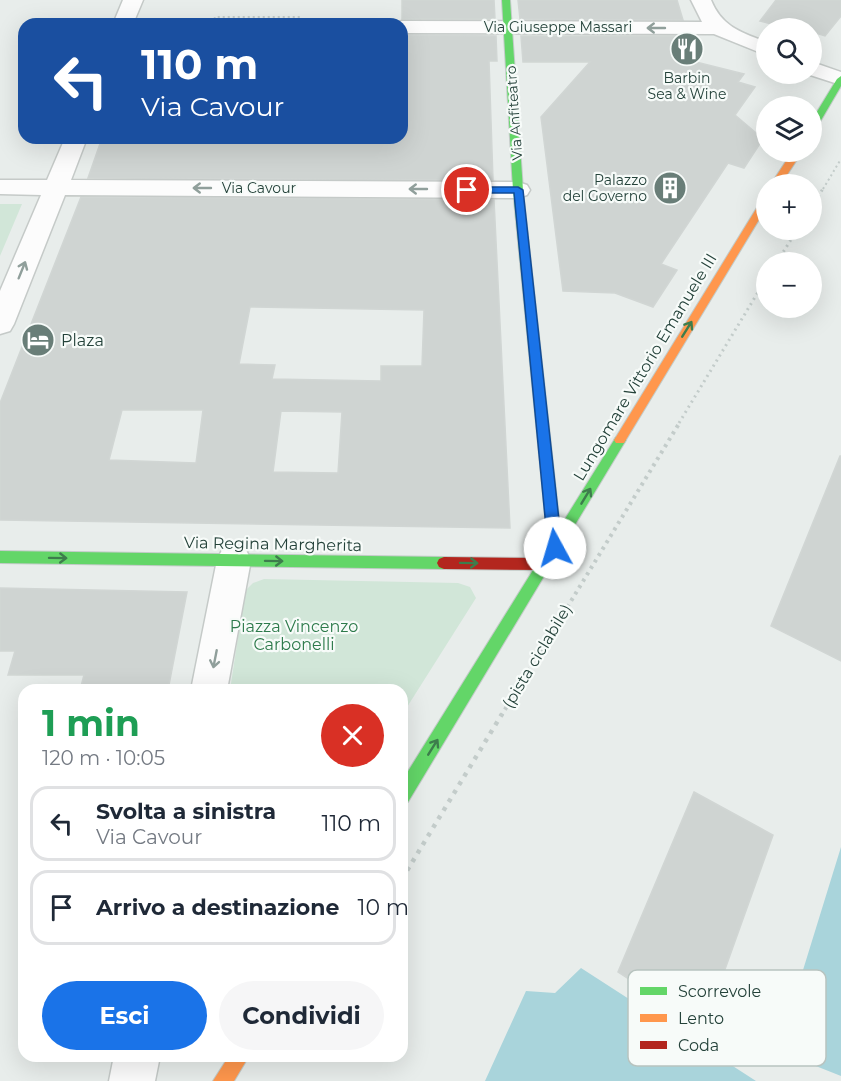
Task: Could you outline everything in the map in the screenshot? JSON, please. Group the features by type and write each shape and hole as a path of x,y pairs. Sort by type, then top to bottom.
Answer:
{"street":[{"path":"126,18 133,0"},
{"name":"Via Anfiteatro","path":"506,0 518,190 555,548"},
{"path":"701,0 706,16 714,28 756,45"},
{"name":"Via Giuseppe Massari","path":"408,27 714,28"},
{"path":"822,72 841,79 822,110"},
{"path":"0,324 73,144"},
{"name":"Via Cavour","path":"0,186 518,190"},
{"name":"Lungomare Vittorio Emanuele III","path":"408,786 756,217"},
{"name":"Via Regina Margherita","path":"0,557 545,564"},
{"path":"210,684 234,560"},
{"path":"132,1081 136,1062"},
{"path":"224,1081 236,1062"}],"path":[{"path":"215,18 302,18"},
{"path":"822,190 841,159"},
{"name":"(pista ciclabile)","path":"408,869 756,295"}],"green space":[{"path":"0,204 22,204 0,256"},
{"name":"Piazza Vincenzo Carbonelli","path":"264,579 458,583 470,587 476,598 408,706 408,684 231,684 245,591 253,583"}],"water":[{"path":"841,847 841,1076 816,1066 826,1066 826,970 803,970"},
{"path":"581,968 628,998 628,1066 733,1066 756,1081 485,1081 526,991 555,993"}],"building":[{"path":"402,0 494,0 495,19 402,18"},
{"path":"518,0 677,0 683,20 520,19"},
{"path":"776,0 841,0 841,16 825,36 822,35 822,18 762,18"},
{"path":"408,35 496,36 497,61 489,61 493,180 88,178 100,144 408,144"},
{"name":"Palazzo del Governo","path":"521,36 688,36 696,62 744,74 738,82 755,87 735,115 756,133 756,150 744,168 728,163 661,264 677,270 653,307 615,293 563,291 541,117 590,62 523,62"},
{"path":"81,197 494,200 510,528 0,520 0,403","holes":["250,307 424,310 422,366 381,366 381,381 272,379 275,365 239,364","122,410 203,410 196,463 109,460","281,411 342,412 338,473 273,472"]},
{"path":"841,456 841,661 771,626"},
{"path":"0,588 187,592 169,684 82,684 84,675 8,675 15,651 0,651"},
{"path":"694,792 773,835 725,970 628,970 628,979 618,972"}],"traffic: fast":[{"path":"506,0 518,190 555,548"},
{"path":"822,110 841,79"},
{"path":"408,786 620,440"},
{"path":"0,557 444,563"}],"traffic: slow":[{"path":"783,174 790,162"},
{"path":"620,440 756,217"},
{"path":"223,1081 236,1062"}],"traffic: jam":[{"path":"444,563 545,564"}],"place":[{"name":"Barbin Sea & Wine","path":"687,49"},
{"name":"Palazzo del Governo","path":"670,188"},
{"name":"Plaza","path":"38,340"}],"route":[{"path":"467,190 518,190 555,548"}]}
